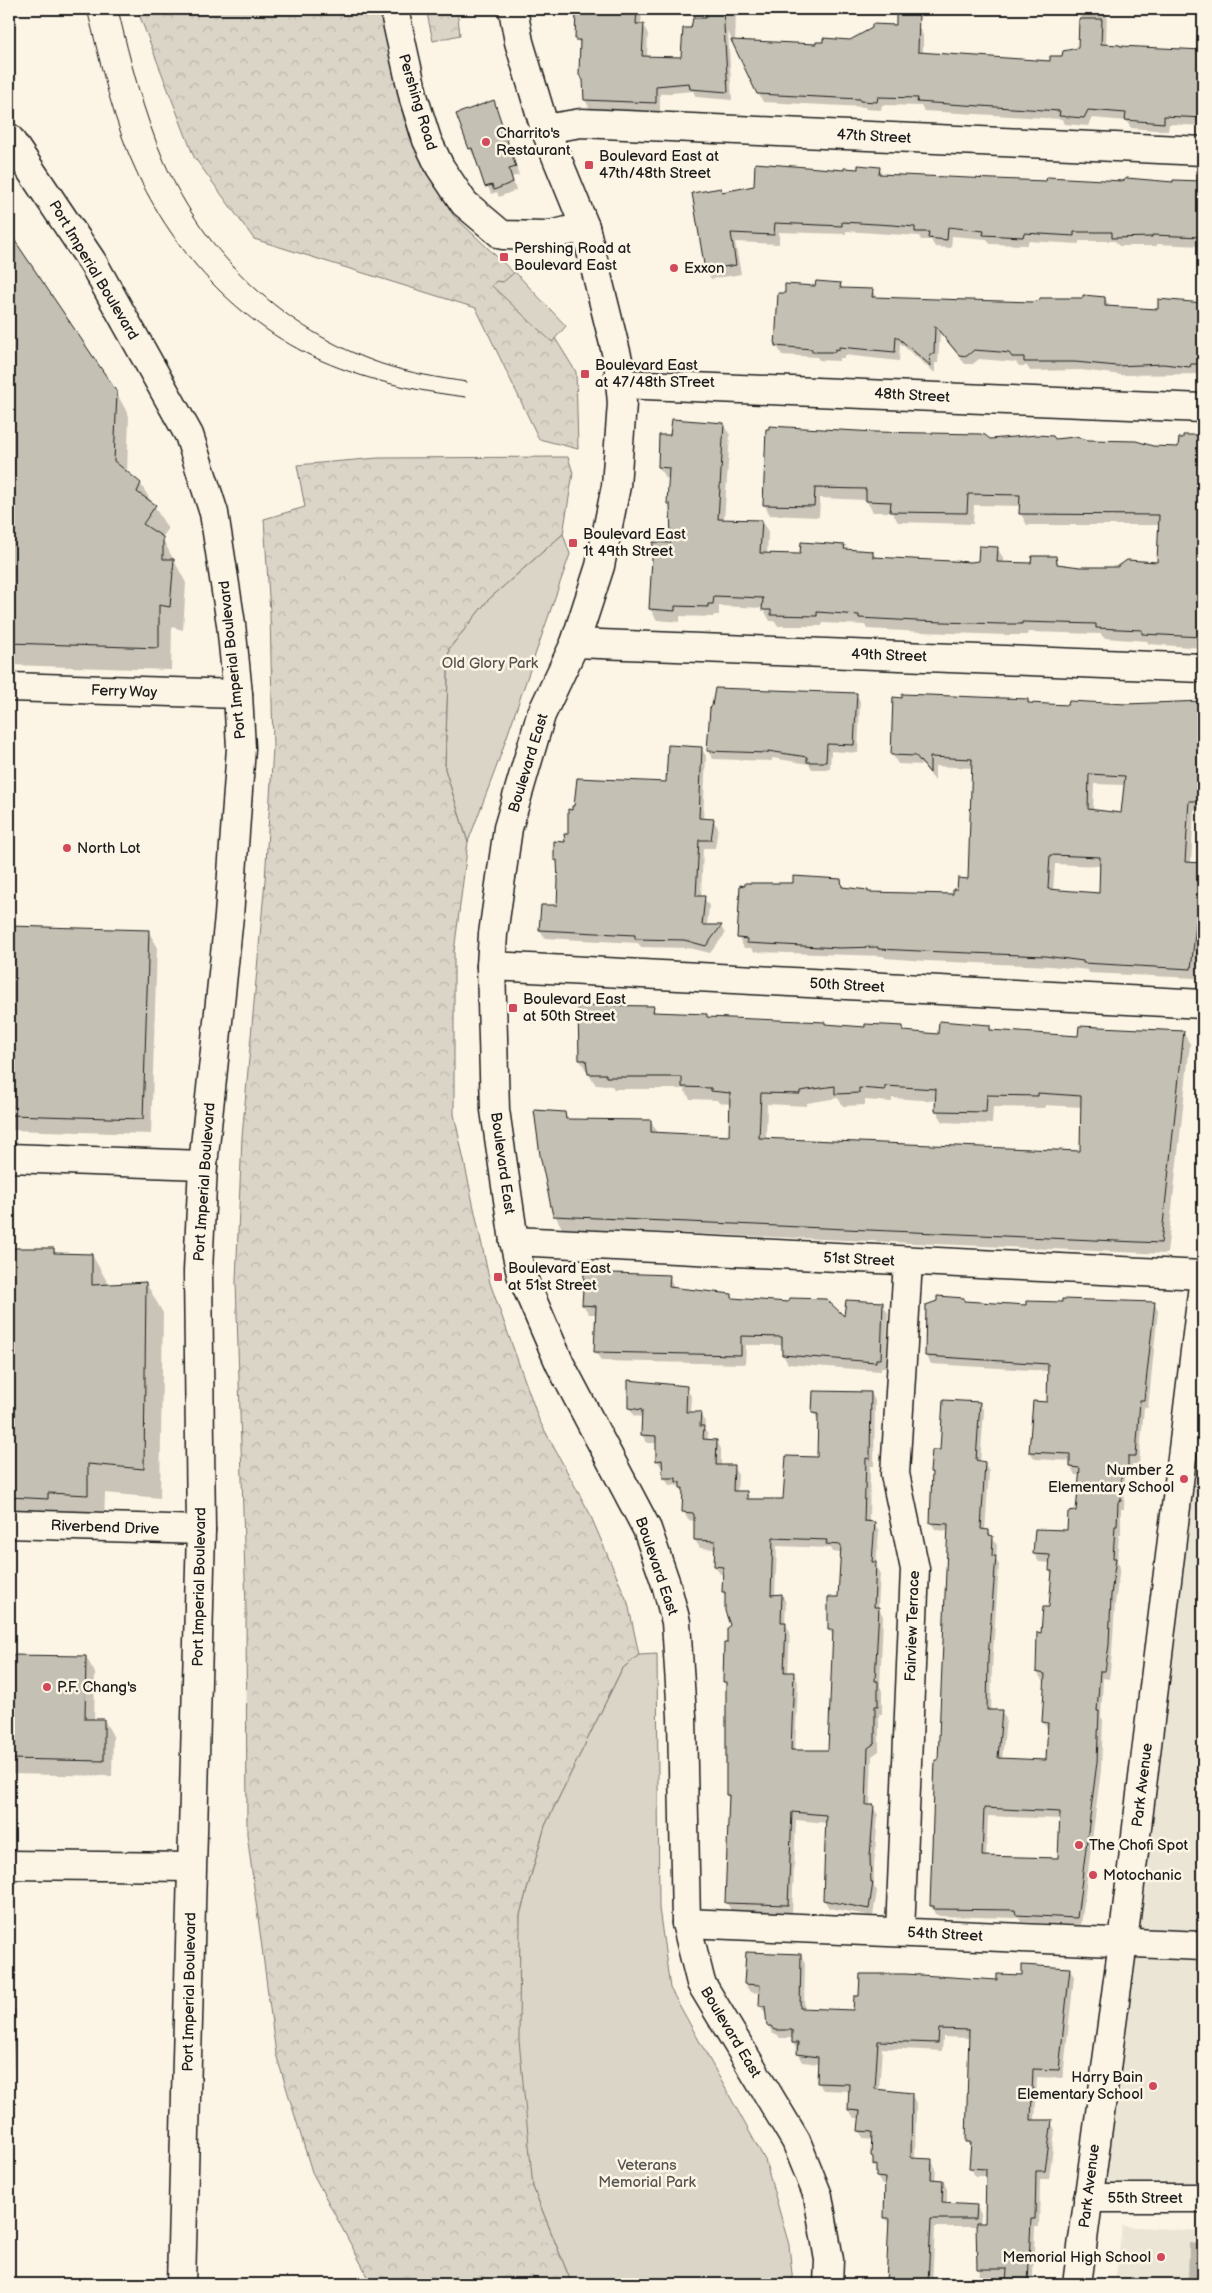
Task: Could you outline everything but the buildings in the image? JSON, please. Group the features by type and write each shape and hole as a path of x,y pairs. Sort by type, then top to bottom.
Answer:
{"street":[{"name":"Pershing Road","path":"394,9 412,90 427,140 440,168 464,203 502,235 545,236 585,227"},
{"name":"Boulevard East","path":"513,9 519,42 545,129 585,227 618,360 622,403 616,486 600,566 575,642 541,715 508,828 493,934 491,966 496,1110 514,1241 522,1274 560,1364 647,1529 666,1584 674,1612 682,1716 686,1923 701,1983 796,2141 818,2196 828,2260 828,2284"},
{"name":"47th Street","path":"545,129 581,123 1203,151"},
{"name":"Port Imperial Boulevard","path":"9,138 26,160 93,263 189,435 214,513 231,624 238,694 241,748 229,916 203,1165 198,1271 201,1530 181,2284"},
{"name":"48th Street","path":"621,384 1203,408"},
{"name":"49th Street","path":"575,642 1203,668"},
{"name":"Ferry Way","path":"9,687 238,694"},
{"name":"50th Street","path":"491,966 1203,1004"},
{"path":"9,1158 203,1165"},
{"name":"51st Street","path":"514,1241 908,1262 1203,1275"},
{"name":"Fairview Terrace","path":"900,1932 915,1569 895,1474 908,1262"},
{"name":"Park Avenue","path":"1077,2284 1123,1942 1203,1285"},
{"name":"Riverbend Drive","path":"9,1524 201,1530"},
{"path":"9,1865 191,1867"},
{"name":"54th Street","path":"686,1923 1203,1946"},
{"name":"55th Street","path":"1088,2198 1203,2198"}],"shaded area":[{"name":"Number 2 Elementary School","path":"1192,1270 1203,1270 1203,1943 1108,1939"},
{"name":"Harry Bain Elementary School","path":"1123,1942 1203,1946 1203,2202 1088,2198"},
{"name":"Memorial High School","path":"1122,2226 1203,2231 1203,2284 1115,2284"}],"green space":[{"path":"137,9 382,9 398,97 410,137 453,215 516,275 576,372 578,449 539,439 476,308 254,239 194,157"},
{"path":"426,9 457,9 460,35 433,41"},
{"path":"515,272 566,326 552,342 492,286 496,281 503,282"},
{"path":"568,457 573,473 563,534 488,600 449,649 445,769 468,842 454,952 454,1114 490,1283 539,1420 589,1512 628,1603 639,1655 622,1669 545,1826 520,1915 533,2187 572,2284 372,2284 312,2172 276,2054 247,1834 246,1609 236,1281 242,1137 265,880 273,748 270,613 264,519 305,507 297,465 378,458"},
{"name":"Old Glory Park","path":"563,534 570,554 496,768 468,842 445,769 449,649 488,600"},
{"name":"Veterans Memorial Park","path":"657,1654 659,1908 670,1988 765,2160 789,2245 793,2284 572,2284 533,2187 519,2040 520,1915 545,1826 622,1669 639,1655"},
{"path":"9,2009 15,2010 9,2117"}],"tram line":[{"path":"87,9 121,135 129,155 155,208 175,239 198,268 251,318 281,339 314,357 348,371 392,384 466,397"},
{"path":"118,9 143,105 164,161 181,195 202,228 225,258 281,310 313,332 346,350 403,370 467,382"}],"place":[{"name":"Charrito's Restaurant","path":"486,142"},
{"name":"Boulevard East at 47th/48th Street","path":"589,165"},
{"name":"Pershing Road at Boulevard East","path":"504,257"},
{"name":"Exxon","path":"674,268"},
{"name":"Boulevard East at 47/48th STreet","path":"585,374"},
{"name":"Boulevard East 1t 49th Street","path":"573,543"},
{"name":"North Lot","path":"67,848"},
{"name":"Boulevard East at 50th Street","path":"513,1008"},
{"name":"Boulevard East at 51st Street","path":"498,1277"},
{"name":"Number 2 Elementary School","path":"1184,1479"},
{"name":"P.F. Chang's","path":"47,1687"},
{"name":"The Chofi Spot","path":"1079,1845"},
{"name":"Motochanic","path":"1093,1875"},
{"name":"Harry Bain Elementary School","path":"1153,2086"},
{"name":"Memorial High School","path":"1161,2257"}]}
